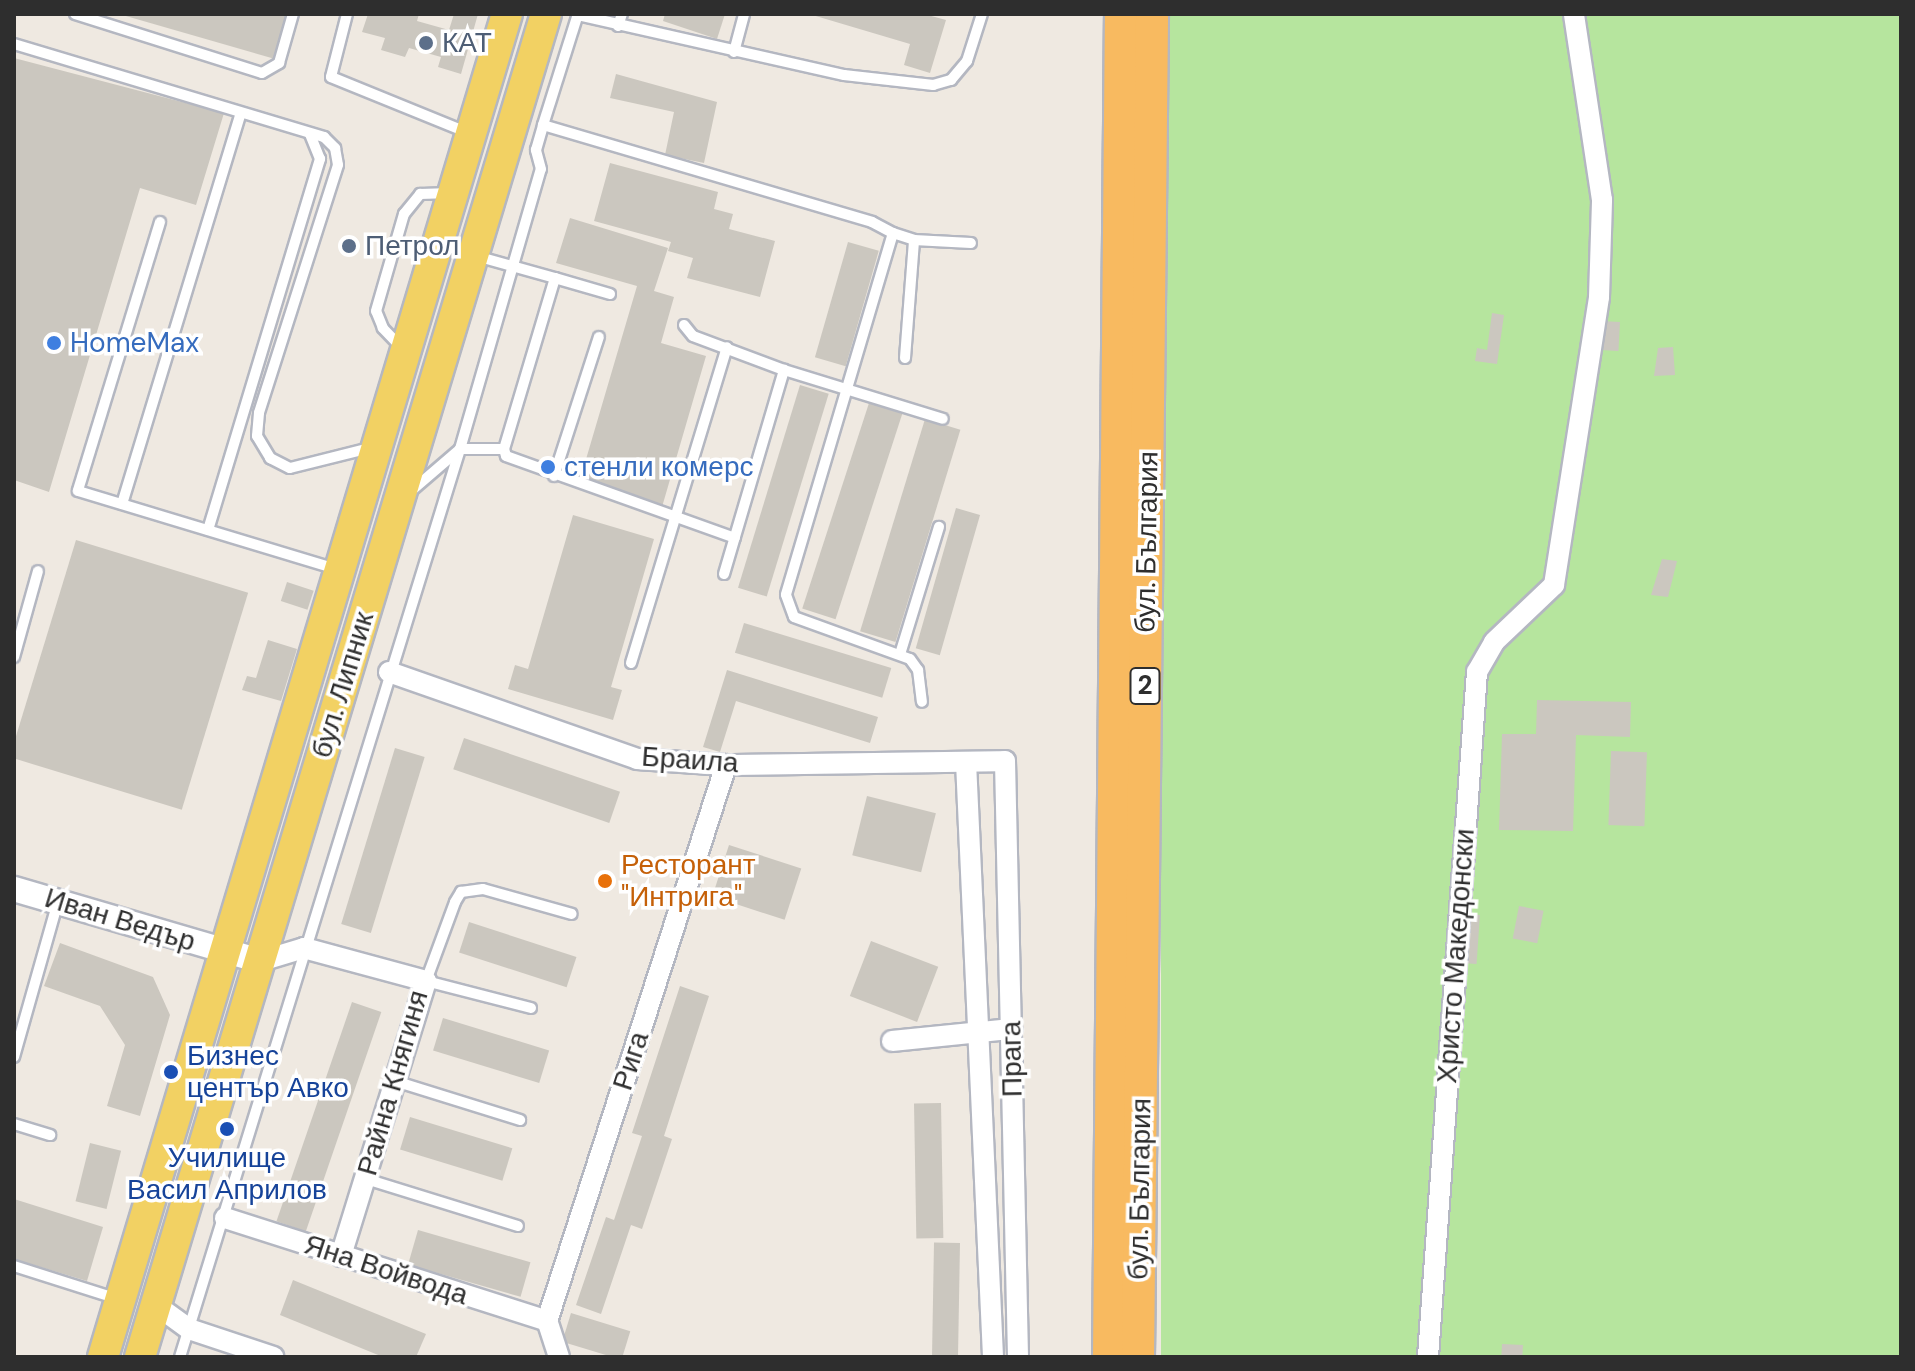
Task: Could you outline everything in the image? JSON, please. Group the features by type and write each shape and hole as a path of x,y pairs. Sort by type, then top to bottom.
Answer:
{"highway":[{"name":"бул. България","path":"1109,1357 1121,14"},
{"name":"бул. България","path":"1138,1357 1152,14"}],"main road":[{"name":"бул. Липник","path":"103,1357 507,14"},
{"name":"бул. Липник","path":"140,1357 546,14"},
{"path":"470,134 505,144"}],"street":[{"name":"Христо Македонски","path":"1428,1357 1477,672 1494,642 1554,585 1599,297 1602,200 1574,14"},
{"name":"Браила","path":"389,672 637,759 726,765 1005,761"},
{"name":"Прага","path":"1005,761 1018,1357"},
{"path":"966,762 993,1357"},
{"name":"Рига","path":"547,1321 726,765"},
{"name":"Иван Ведър","path":"14,889 261,961"},
{"path":"261,961 304,948"},
{"name":"Райна Княгиня","path":"304,948 426,981 398,1082 341,1256"},
{"path":"892,1041 1011,1029"},
{"name":"Яна Войвода","path":"225,1218 547,1321"},
{"path":"156,1305 189,1329 273,1357"},
{"path":"547,1321 559,1357"}],"lane":[{"path":"75,14 262,73 279,63 293,14"},
{"path":"347,14 331,77 470,134"},
{"path":"180,1357 460,449 541,169 536,150 578,14 618,26 844,75 933,85 951,80 967,61 982,14"},
{"path":"618,26 622,14"},
{"path":"734,52 744,14"},
{"path":"14,44 324,137 335,148 338,165 259,413 257,436 270,458 290,468 332,461 377,446"},
{"path":"122,504 241,113"},
{"path":"543,125 872,222 914,240 971,243"},
{"path":"208,530 320,159 310,134"},
{"path":"505,144 536,150"},
{"path":"406,351 383,328 376,311 404,214 420,194 453,193"},
{"path":"160,222 78,491 339,570"},
{"path":"893,233 797,555 787,607 807,622 901,651 918,670 922,702"},
{"path":"905,358 914,240"},
{"path":"472,255 610,294"},
{"path":"504,449 555,278"},
{"path":"684,325 693,336 784,370 943,419"},
{"path":"554,476 599,337"},
{"path":"631,663 727,347"},
{"path":"724,574 784,370"},
{"path":"397,503 460,449 504,449"},
{"path":"504,449 512,461 735,538"},
{"path":"901,651 939,527"},
{"path":"14,657 38,571"},
{"path":"531,1008 426,981 461,892 483,889 572,914"},
{"path":"14,1057 58,902"},
{"path":"398,1082 520,1120"},
{"path":"14,1124 50,1135"},
{"path":"366,1179 518,1226"},
{"path":"14,1266 120,1299"}],"green space":[{"path":"1161,14 1901,14 1901,1357 1161,1357"}],"building":[{"path":"119,14 288,14 275,59"},
{"name":"КАТ","path":"368,14 419,14 417,21 449,30 454,14 478,14 461,74 438,67 441,57 409,48 405,57 381,50 385,38 362,32"},
{"path":"665,14 725,14 717,39 663,21"},
{"path":"809,14 924,14 946,20 930,73 904,65 910,44"},
{"name":"HomeMax","path":"14,58 224,113 196,205 140,188 49,492 14,480"},
{"path":"616,74 717,102 704,163 665,155 674,112 610,98"},
{"path":"610,163 718,192 714,209 733,214 729,229 775,241 760,297 687,278 693,258 668,251 671,242 594,221"},
{"path":"570,218 668,248 654,291 674,297 661,343 706,356 662,507 579,483 637,286 556,263"},
{"path":"848,242 879,251 846,366 815,357"},
{"path":"1492,313 1504,315 1497,364 1475,361 1477,348 1487,350"},
{"path":"1602,321 1620,322 1618,351 1600,350"},
{"path":"1673,347 1675,375 1654,376 1658,348"},
{"path":"800,385 829,394 767,597 738,588"},
{"path":"869,403 902,414 836,619 802,608"},
{"path":"925,419 960,430 895,642 860,631"},
{"path":"956,508 980,515 940,655 916,648"},
{"path":"573,515 654,539 611,687 622,690 613,720 508,689 515,665 528,669"},
{"path":"76,540 248,593 182,810 14,758 14,743"},
{"path":"1662,559 1677,561 1668,597 1651,595"},
{"path":"287,582 314,591 307,610 281,601"},
{"path":"744,623 891,668 882,698 735,653"},
{"path":"268,640 297,649 281,701 242,690 247,676 256,678"},
{"path":"727,670 878,717 870,743 736,701 720,752 703,747"},
{"path":"1537,700 1631,702 1630,737 1576,735 1573,831 1499,830 1502,734 1536,734"},
{"path":"464,738 620,792 609,823 453,769"},
{"path":"395,748 425,757 371,933 341,924"},
{"path":"1611,751 1647,752 1644,826 1608,825"},
{"path":"867,796 936,813 921,872 852,855"},
{"path":"729,845 801,868 785,920 712,896"},
{"path":"1519,906 1544,911 1537,943 1513,938"},
{"path":"1465,914 1480,915 1477,964 1462,963"},
{"path":"469,922 576,957 567,987 459,952"},
{"path":"871,941 938,967 917,1022 850,996"},
{"path":"60,943 153,977 170,1015 140,1116 107,1106 125,1045 100,1006 44,986"},
{"path":"680,986 709,996 664,1136 672,1139 642,1229 631,1225 601,1314 576,1305 606,1217 614,1220 642,1136 632,1133"},
{"path":"352,1002 381,1012 306,1231 276,1221"},
{"path":"443,1018 549,1050 539,1083 433,1051"},
{"path":"914,1103 941,1103 943,1238 916,1238"},
{"path":"410,1117 512,1148 502,1181 400,1150"},
{"path":"90,1143 121,1151 107,1209 75,1201"},
{"path":"14,1199 103,1227 87,1281 14,1259"},
{"path":"418,1230 530,1262 521,1297 408,1265"},
{"path":"934,1243 960,1243 958,1357 932,1357"},
{"path":"293,1280 426,1334 416,1357 383,1357 280,1315"},
{"path":"571,1313 630,1331 622,1357 612,1357 562,1342"},
{"path":"1502,1344 1523,1345 1522,1357 1501,1357"}],"place":[{"name":"КАТ","path":"426,43"},
{"name":"Петрол","path":"349,246"},
{"name":"HomeMax","path":"54,343"},
{"name":"стенли комерс","path":"548,467"},
{"name":"Ресторант \"Интрига\"","path":"605,881"},
{"name":"Бизнес център Авко","path":"171,1072"},
{"name":"Училище Васил Априлов","path":"227,1129"}]}
